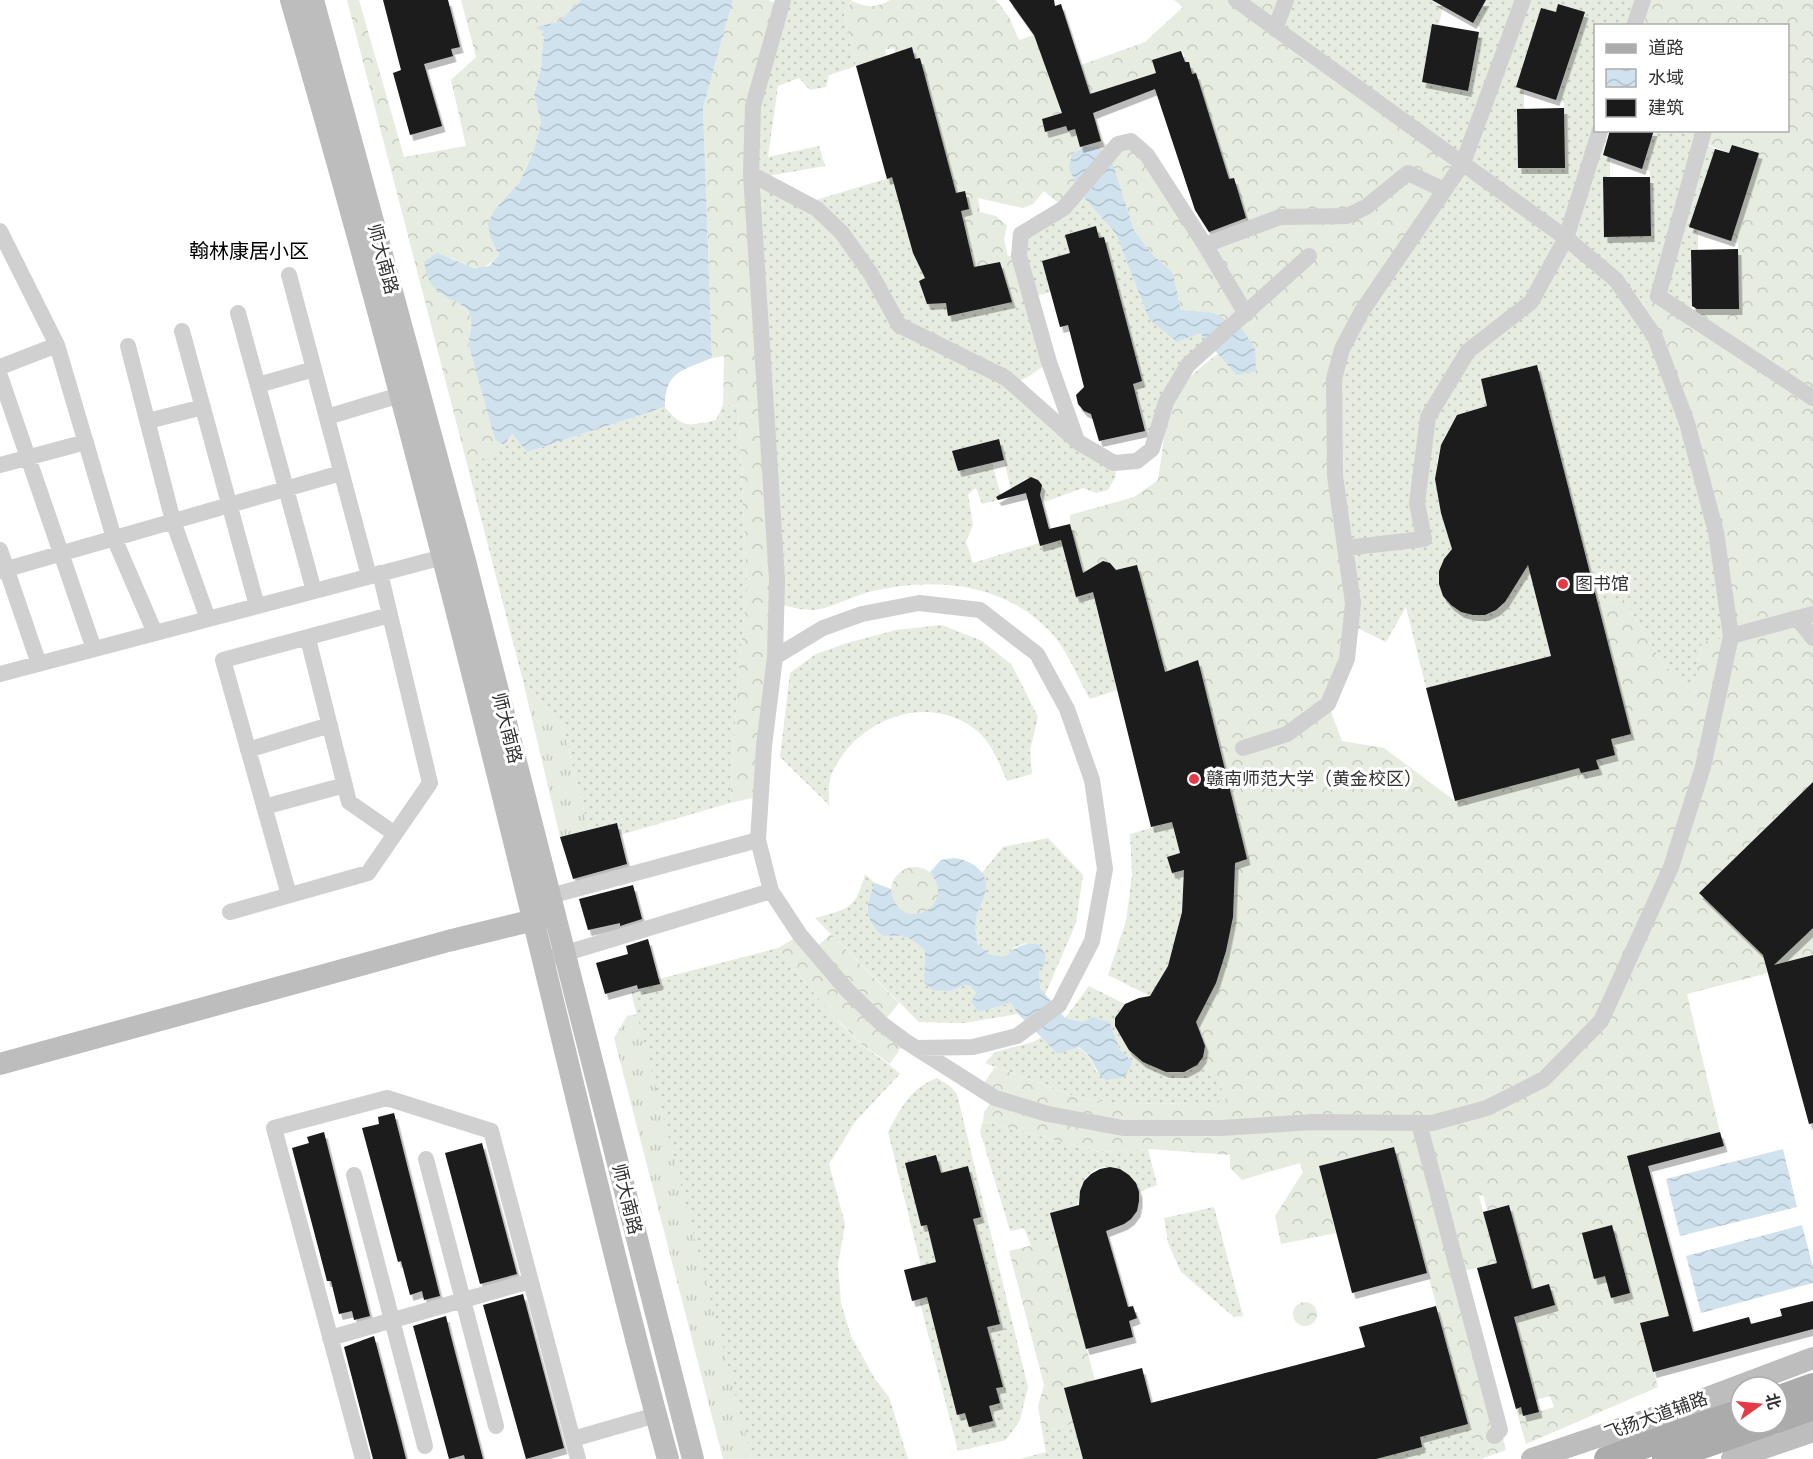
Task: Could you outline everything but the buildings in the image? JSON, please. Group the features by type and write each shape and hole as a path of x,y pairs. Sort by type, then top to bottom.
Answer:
{"main road":[{"name":"师大南路","path":"291,0 400,395 442,557 542,908 565,953 693,1459"},
{"name":"师大南路","path":"313,0 465,561 542,908 543,960 668,1459"},
{"path":"0,1064 448,941 542,908"},
{"name":"飞扬大道辅路","path":"1533,1459 1659,1416 1813,1358"},
{"path":"1789,1395 1813,1386"},
{"path":"1616,1458 1729,1416"},
{"path":"1741,1456 1801,1418"},
{"path":"1665,1459 1734,1435"}],"street":[{"path":"783,0 753,106 751,174 777,580 775,657 764,746 758,840 771,891 800,935 847,990 882,1024 994,1098 1048,1114 1123,1128 1221,1128 1314,1122 1432,1123 1487,1108 1544,1079 1601,1021 1671,867 1703,767 1731,636 1716,532 1687,423 1655,337 1616,280 1566,238 1236,0"},
{"path":"1275,29 1286,0"},
{"path":"1243,748 1287,734 1328,704 1347,658 1353,603 1335,476 1334,379 1336,369 1342,349 1362,311 1463,163 1523,0"},
{"path":"1635,24 1643,0"},
{"path":"1345,548 1424,539 1417,503 1428,417 1468,351 1531,302 1566,238 1599,132"},
{"path":"1703,132 1658,296 1813,398"},
{"path":"1078,442 1049,362 1019,256 1021,234 1064,208 1118,144 1131,141 1146,155 1246,315"},
{"path":"1204,245 1280,217 1347,216 1365,207 1408,173 1444,190"},
{"path":"751,174 817,209 842,233 871,274 899,325 1006,378 1078,442 1114,463 1137,461 1152,450 1166,402 1188,365 1309,256"},
{"path":"0,231 57,345 114,538 154,633"},
{"path":"231,912 368,873 430,783 390,615 374,575 341,472 289,275"},
{"path":"238,313 314,591"},
{"path":"182,331 257,606"},
{"path":"0,367 57,345"},
{"path":"128,346 173,521 208,619"},
{"path":"258,385 314,369"},
{"path":"0,376 94,649"},
{"path":"327,417 400,395"},
{"path":"148,421 203,407"},
{"path":"0,465 86,442"},
{"path":"4,570 341,472"},
{"path":"0,550 4,570 39,664"},
{"path":"0,674 442,557"},
{"path":"775,657 823,628 862,614 919,603 980,610 1037,654 1067,709 1092,780 1105,869 1092,941 1059,1005 1017,1036 974,1047 918,1048"},
{"path":"289,895 223,660 308,639 390,615"},
{"path":"1731,636 1805,616 1813,638"},
{"path":"308,639 350,802 395,834"},
{"path":"248,750 330,725"},
{"path":"264,807 345,785"},
{"path":"542,908 758,840"},
{"path":"543,960 771,891"},
{"path":"363,1459 274,1128 387,1098 491,1131 578,1459"},
{"path":"1419,1124 1500,1430 1494,1436"},
{"path":"426,1159 496,1426"},
{"path":"354,1175 426,1446"},
{"path":"330,1338 530,1281"},
{"path":"573,1439 656,1415"}],"green space":[{"path":"347,0 359,0 404,157 466,146 451,80 476,57 461,0 581,0 558,22 536,27 544,32 541,67 534,95 541,122 533,153 519,183 495,209 491,239 499,255 487,265 476,268 451,258 441,294 464,307 471,317 468,343 495,440 504,445 468,468"},
{"path":"733,0 768,0 780,5 753,106 777,580 761,796 730,803 738,677 747,585 738,406 723,405 724,356 712,358 703,108"},
{"path":"783,0 852,0 844,13 856,66 829,75 826,87 810,90 799,78 778,86 768,157 819,146 825,166 768,176 816,200 892,177 914,253 925,278 919,281 927,304 946,303 949,316 1032,297 1049,362 1014,384 1114,463 1116,476 1108,490 1096,493 1083,488 1042,503 1040,495 1042,485 1035,478 1027,478 1011,489 999,439 953,451 958,471 992,463 1002,499 982,504 976,488 968,494 973,525 966,542 973,563 1039,543 1040,546 1061,540 1076,596 1093,592 1117,690 1090,699 1054,636 1035,618 1014,604 992,594 944,585 919,585 869,592 825,608 812,610 776,604 753,106"},
{"path":"890,0 996,0 1009,17 1019,40 1034,35 1062,113 1042,119 1045,132 1066,126 1068,131 1075,129 1081,147 1101,141 1114,149 1131,141 1205,244 1247,223 1234,178 1229,179 1196,73 1192,74 1182,51 1156,73 1090,94 1081,65 1145,42 1183,7 1174,0 1286,0 1463,163 1328,704 1342,741 1384,748 1455,801 1579,768 1581,773 1598,769 1596,760 1611,739 1631,734 1598,604 1624,599 1660,659 1692,694 1702,642 1636,309 1658,296 1692,309 1739,308 1738,244 1731,241 1759,153 1733,145 1729,153 1701,142 1704,132 1789,132 1789,24 1634,24 1643,0 1813,0 1813,782 1699,893 1773,965 1813,928 1813,955 1766,968 1768,973 1687,994 1720,1132 1627,1156 1669,1316 1640,1324 1658,1387 1526,1444 1516,1409 1521,1408 1523,1416 1554,1407 1550,1396 1536,1400 1514,1317 1555,1305 1549,1284 1532,1289 1509,1205 1487,1210 1483,1195 1479,1196 1497,1263 1459,1272 1506,1450 1481,1459 1468,1424 1394,1147 1319,1166 1336,1233 1281,1244 1275,1216 1303,1172 1300,1163 1242,1180 1230,1168 1230,1155 1148,1149 1099,1152 983,1121 984,1112 994,1098 980,1089 995,1067 1079,1098 1119,1104 1204,1103 1203,1057 1205,1046 1196,1022 1216,983 1226,951 1235,863 1247,859 1198,660 1164,672 1116,570 1110,563 1085,577 1070,524 1070,515 1134,497 1158,480 1171,405 1184,383 1218,354 1236,375 1191,312 1181,310 1173,273 1153,255 1134,230 1112,161 1078,191 1064,208 1044,191 1033,204 1023,208 978,198 980,212 996,216 1007,225 1004,240 1008,256 1019,256 1032,297 1012,302 1000,262 957,271 953,256 970,250 961,211 969,209 956,193 912,47 895,53 894,48 885,50 887,57 856,66 844,13 852,1 862,5 881,5"},
{"path":"1286,0 1436,0 1443,6 1439,25 1432,24 1422,82 1468,91 1480,27 1473,23 1486,0 1643,0 1634,24 1594,24 1594,132 1609,132 1602,155 1610,158 1610,177 1603,178 1604,237 1651,236 1650,171 1642,168 1654,132 1704,132 1701,142 1715,149 1690,227 1698,230 1698,250 1691,250 1692,309 1658,296 1636,309 1687,423 1731,636 1702,642 1692,695 1660,659 1624,599 1598,604 1537,365 1481,379 1487,406 1457,415 1445,437 1436,471 1438,497 1452,549 1442,563 1439,581 1441,591 1455,608 1475,615 1486,614 1497,610 1506,602 1516,578 1528,564 1551,656 1426,688 1406,607 1386,642 1351,625 1335,476 1342,349 1463,163 1275,29","holes":["1559,4 1584,12 1557,100 1564,103 1565,168 1518,168 1517,109 1524,109 1524,89 1516,86 1541,8 1556,12"]},
{"path":"1078,191 1116,234 1149,319 1200,333 1211,345 1188,365 1152,449 1133,384 1142,381 1104,237 1099,238 1096,227 1066,235 1070,253 1051,292 1032,297 1021,234"},
{"path":"723,405 738,406 747,585 738,677 730,803 620,835 617,823 589,830 563,728 523,681 468,468 504,445 511,433 527,452 665,407 677,419 687,424 716,420"},
{"path":"942,625 982,641 1012,665 1038,717 1030,750 1032,774 1007,781 989,745 979,732 953,717 933,713 912,713 893,718 857,739 843,755 832,773 829,805 780,757 790,673 816,654 847,643 896,630"},
{"path":"523,681 563,728 589,830 560,837"},
{"path":"1172,822 1180,853 1167,857 1172,873 1184,870 1182,912 1168,966 1150,996 1108,975 1126,921 1132,875 1130,834"},
{"path":"1048,838 1083,875 1076,923 1045,995 1040,988 1039,970 1026,943 1015,947 1005,957 989,954 977,943 975,921 986,886 982,873 1003,847"},
{"path":"915,867 932,874 939,891 932,908 915,915 898,908 891,891 898,874"},
{"path":"865,874 875,883 869,900 869,917 883,936 906,938 925,951 924,982 951,991 964,985 970,986 976,993 979,1012 1011,1003 1018,1014 964,1023 919,1022 815,918 849,906 862,886"},
{"path":"831,934 899,1003 882,1024 905,1041 890,1064 861,1044 825,1007 778,948 800,935 813,950"},
{"path":"778,948 838,1021 865,1047 900,1074 855,1122 829,1164 845,1224 838,1265 841,1303 851,1336 875,1379 889,1397 908,1459 752,1459 631,992 659,984 659,979"},
{"path":"1089,986 1125,1004 1116,1016 1116,1029 1137,1056 1159,1070 1171,1072 1183,1072 1194,1067 1203,1057 1227,1099 1204,1103 1119,1104 1079,1098 985,1063 995,1052 1033,1042 1042,1037 1082,1050 1089,1057 1096,1072 1132,1061 1120,1050 1110,1023 1083,1022 1065,1018"},
{"path":"637,1014 752,1459 723,1459 614,1038 627,1016"},
{"path":"937,1078 950,1086 957,1094 1028,1387 1020,1420 1006,1440 958,1451 919,1299 927,1297 957,1414 965,1413 969,1427 993,1421 989,1406 1000,1403 996,1388 1002,1387 987,1327 1000,1323 973,1219 981,1216 968,1166 941,1173 936,1155 905,1163 921,1226 927,1225 936,1262 921,1266 888,1132 913,1093"},
{"path":"983,1121 1099,1152 1148,1149 1157,1185 1139,1192 1129,1176 1121,1171 1105,1167 1097,1169 1083,1182 1077,1205 1050,1213 1057,1239 1031,1246 1024,1228 1010,1231 980,1131"},
{"path":"1214,1207 1243,1316 1234,1317 1181,1272 1168,1243 1164,1218"},
{"path":"1057,1239 1095,1380 1074,1424 1042,1431 1038,1406 1044,1385 1009,1251"},
{"path":"1305,1302 1314,1305 1317,1314 1314,1323 1305,1326 1296,1323 1293,1314 1296,1305"},
{"path":"1074,1424 1083,1459 1020,1459 1046,1452 1042,1431"},
{"path":"1468,1424 1481,1459 1376,1459 1422,1447 1420,1437"}],"water":[{"path":"581,0 733,0 703,108 712,358 685,369 672,379 668,386 665,407 527,452 512,434 504,445 495,440 468,343 471,318 463,306 440,293 432,285 424,262 437,253 474,268 489,266 499,255 491,239 488,224 495,209 519,183 533,153 541,122 534,95 541,68 544,32 535,27 558,22"},
{"path":"1085,147 1098,147 1112,161 1134,230 1153,255 1173,273 1181,310 1214,313 1243,330 1255,349 1256,371 1236,375 1200,333 1177,342 1149,319 1116,234 1078,191 1069,167 1072,154"},
{"path":"954,858 976,866 986,881 975,922 977,943 989,954 1005,957 1020,946 1038,944 1045,954 1045,964 1039,970 1040,988 1065,1018 1083,1022 1093,1017 1110,1023 1120,1050 1132,1061 1124,1077 1106,1080 1087,1054 1078,1047 1058,1054 1018,1014 1011,1003 979,1012 971,1002 976,993 970,986 964,985 951,991 933,990 924,982 925,951 911,939 902,936 883,936 872,924 868,905 875,883 891,889 895,903 903,911 913,914 924,912 932,906 937,897 937,885 930,872 941,860"},
{"path":"1783,1149 1797,1207 1680,1236 1666,1179"},
{"path":"1802,1225 1813,1267 1813,1283 1701,1313 1686,1256"}],"place":[{"name":"图书馆","path":"1563,584"},
{"name":"赣南师范大学（黄金校区）","path":"1194,779"}],"district":[{"name":"翰林康居小区","path":"249,251"}]}
